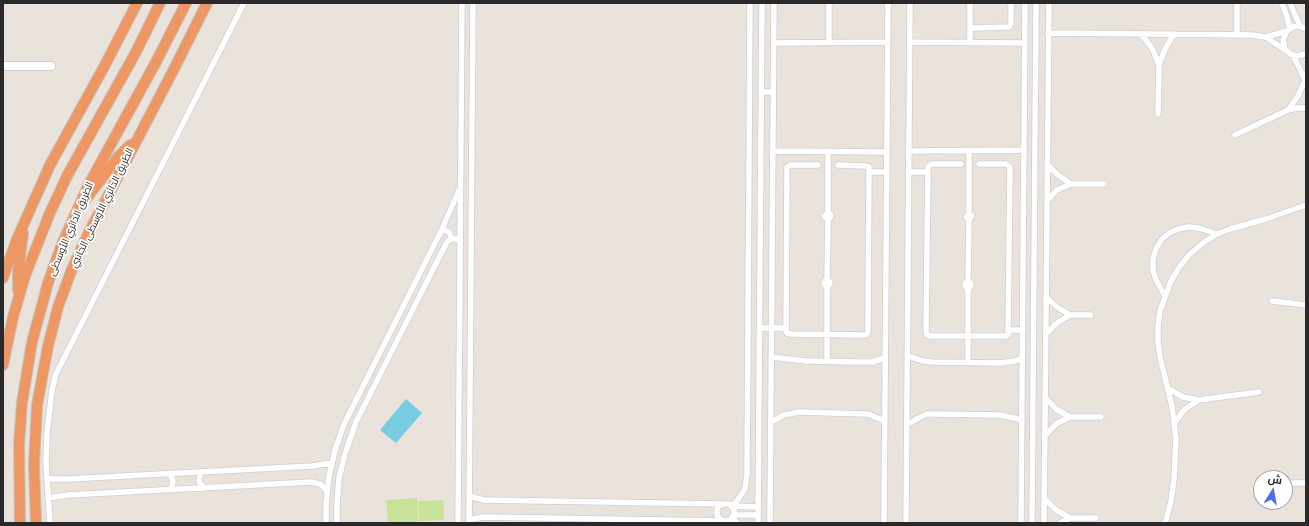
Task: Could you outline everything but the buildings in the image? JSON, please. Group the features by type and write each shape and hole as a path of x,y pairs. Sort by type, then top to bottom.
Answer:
{"highway":[{"path":"3,278 10,256 50,165 137,3"},
{"path":"3,365 8,337 32,255 58,196 136,52 160,3"},
{"name":"الطريق الدائري الأوسطى","path":"20,523 20,424 28,362 48,282 62,244 98,167 156,62 186,3"},
{"name":"الطريق الدائري الأوسطى الجانبي","path":"36,523 34,465 35,425 40,385 48,346 65,288 80,250 207,3"},
{"path":"79,206 94,190 118,157 137,139"},
{"path":"19,296 18,273 24,223"}],"street":[{"path":"50,523 47,479 47,433 52,390 56,374 244,3"},
{"path":"458,523 462,3"},
{"path":"469,522 473,3"},
{"path":"732,506 742,495 745,489 747,474 750,3"},
{"path":"758,523 762,3"},
{"path":"770,523 774,3"},
{"path":"828,43 829,3"},
{"path":"884,523 888,3"},
{"path":"906,523 910,3"},
{"path":"970,3 970,42"},
{"path":"970,28 1009,27 1011,24 1011,3"},
{"path":"1021,523 1025,3"},
{"path":"1032,523 1036,3"},
{"path":"1044,523 1049,3"},
{"path":"1237,3 1237,35"},
{"path":"1282,3 1288,18 1288,30 1284,35 1283,44 1291,54 1305,82 1298,96 1288,110"},
{"path":"1048,33 1237,35 1266,37 1288,30 1304,28 1290,3"},
{"path":"1141,34 1152,48 1159,65"},
{"path":"1158,114 1159,65 1165,49 1174,34"},
{"path":"1266,37 1291,54 1297,56 1306,54"},
{"path":"774,43 888,42"},
{"path":"910,42 1025,43"},
{"path":"3,66 51,66"},
{"path":"462,76 473,76"},
{"path":"761,92 773,92"},
{"path":"1235,135 1288,110 1306,108"},
{"path":"909,151 1024,150"},
{"path":"773,151 887,152"},
{"path":"827,361 828,220 831,216 831,214 828,213 828,151"},
{"path":"968,363 969,151"},
{"path":"961,164 931,164 928,166 926,333 927,335 931,336 1008,335 1010,168 1006,164 979,164"},
{"path":"1047,164 1058,175 1071,184"},
{"path":"818,165 790,165 787,167 786,328 787,333 790,334 868,333 869,167 838,165"},
{"path":"869,172 887,172"},
{"path":"909,172 928,172"},
{"path":"326,523 327,490 332,463 346,418 442,229 456,199 461,182"},
{"path":"1047,200 1058,190 1071,184 1104,184"},
{"path":"1165,523 1171,502 1174,479 1176,453 1175,422 1158,342 1159,318 1171,280 1190,254 1217,234 1306,205"},
{"path":"1165,296 1156,280 1153,270 1153,259 1161,240 1178,228 1199,228 1217,234"},
{"path":"442,229 449,232 452,239"},
{"path":"337,523 337,504 340,478 345,454 353,429 446,244 452,239 457,239 460,241"},
{"path":"1046,296 1057,307 1070,315 1091,315"},
{"path":"1272,301 1306,305"},
{"path":"1046,334 1057,323 1070,315"},
{"path":"760,328 786,328"},
{"path":"1008,330 1022,330"},
{"path":"908,356 919,360 932,362 968,363 1007,363 1022,358"},
{"path":"771,357 793,360 872,362 885,358"},
{"path":"1169,389 1183,397 1200,400 1259,392"},
{"path":"1045,397 1056,409 1070,417"},
{"path":"459,399 470,399"},
{"path":"1175,422 1185,409 1200,400"},
{"path":"771,422 784,415 799,412 864,414 877,417 885,421"},
{"path":"907,425 927,414 1000,415 1022,420"},
{"path":"1045,436 1056,424 1070,417 1101,417"},
{"path":"47,479 312,466 332,463"},
{"path":"202,472 199,478 201,486 204,488"},
{"path":"169,474 172,476 173,484 169,490"},
{"path":"48,498 68,495 315,482 327,490"},
{"path":"1293,483 1306,483"},
{"path":"469,496 484,500 729,504 732,506 758,507"},
{"path":"1044,499 1056,510 1070,518"},
{"path":"723,504 718,507 717,513 719,518 724,521"},
{"path":"732,506 734,512 733,516 738,523"},
{"path":"469,522 473,519 483,517 727,521 733,516 758,515"},
{"path":"1060,523 1070,518 1096,518"}],"green space":[{"path":"417,498 418,523 388,523 386,500"},
{"path":"443,500 444,520 419,521 418,501"}],"water":[{"path":"406,399 422,413 396,443 380,430"}]}
